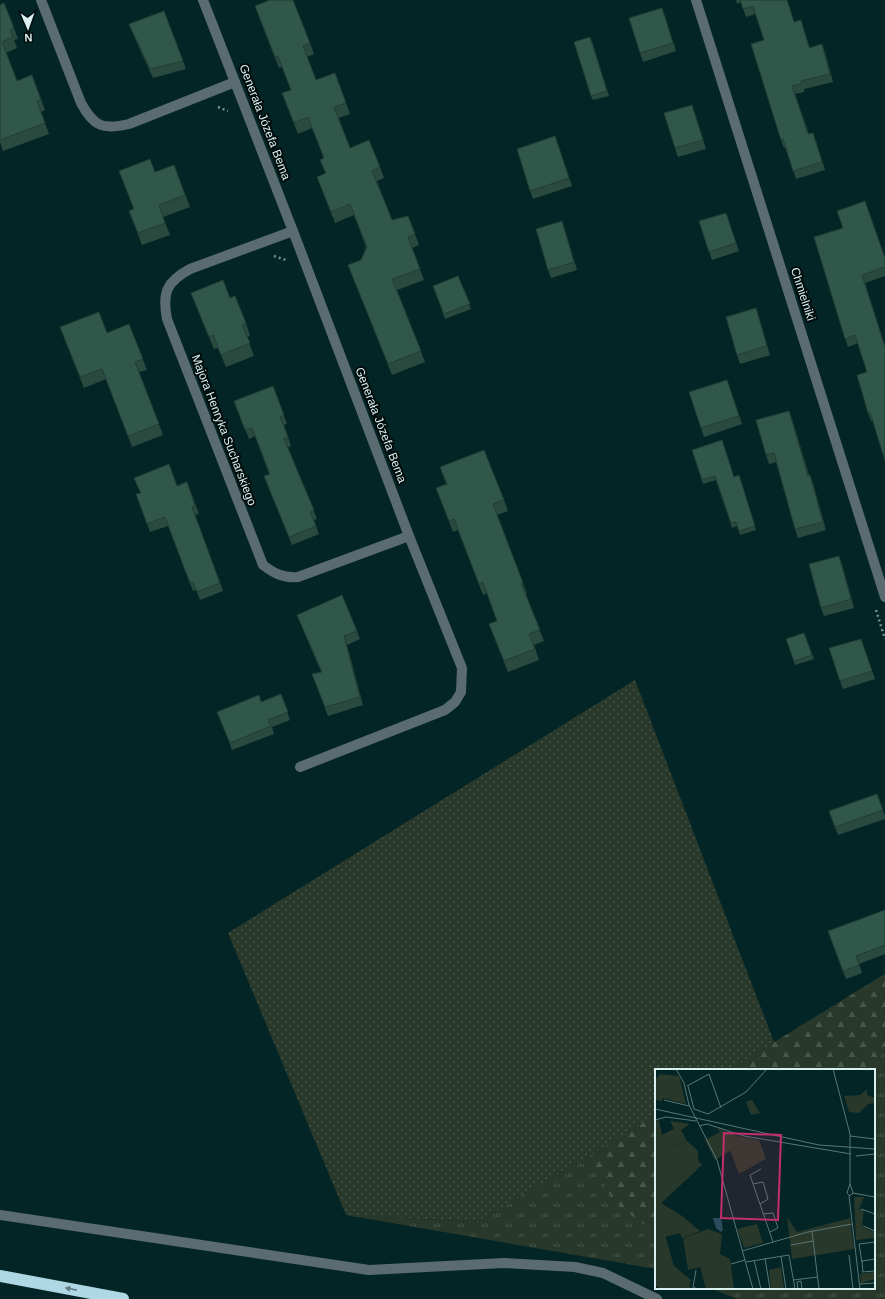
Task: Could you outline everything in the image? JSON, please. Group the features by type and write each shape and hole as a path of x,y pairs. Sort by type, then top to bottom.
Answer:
{"highway":[{"path":"0,1276 123,1299"}],"street":[{"path":"41,0 81,103 88,117 99,124 111,128 129,124 235,82"},
{"name":"Generała Józefa Bema","path":"203,0 409,536 462,668 461,692 455,702 445,710 300,767"},
{"name":"Chmielniki","path":"696,0 885,597"},
{"name":"Majora Henryka Sucharskiego","path":"293,231 190,269 175,277 166,290 164,304 167,319 263,565 273,573 286,578 298,577 409,536"},
{"path":"0,1215 369,1270 504,1263 575,1267 603,1273 657,1299"}],"path":[{"path":"213,107 230,112"}],"green space":[{"path":"635,680 774,1042 731,1069 655,1069 655,1116 478,1222 346,1215 228,933"},
{"path":"885,974 885,1299 737,1299 712,1289 875,1289 875,1069 731,1069"},
{"path":"885,974 885,1046 875,1069 731,1069"},
{"path":"655,1116 655,1269 346,1215 478,1222"},
{"path":"655,1116 655,1228 648,1227 613,1202 591,1156"}],"building":[{"path":"270,0 293,0 310,43 303,46 316,80 335,73 346,103 334,107 350,148 369,140 380,167 372,171 392,220 408,216 415,234 408,237 420,269 392,279 421,351 388,364 348,265 361,260 367,247 350,204 331,212 317,177 326,173 320,160 324,158 308,117 294,123 282,93 291,90 278,56 275,57 255,6"},
{"path":"740,0 787,0 794,22 801,20 809,48 822,44 830,74 801,81 801,84 792,86 808,134 813,133 822,162 793,171 783,139 781,140 751,44 764,40 753,6 743,9"},
{"path":"4,3 14,28 10,30 13,37 2,42 17,81 32,75 41,100 37,101 45,123 0,140 0,5"},
{"path":"662,8 673,43 640,53 629,18"},
{"path":"164,11 183,61 150,69 129,24"},
{"path":"590,37 607,91 591,96 574,42"},
{"path":"692,105 703,140 675,148 664,113"},
{"path":"555,136 569,178 530,191 517,149"},
{"path":"150,159 155,172 174,165 185,195 159,205 165,223 138,233 129,211 134,209 119,171"},
{"path":"865,201 885,258 885,267 862,275 885,347 885,461 870,412 868,413 857,375 867,372 855,335 845,339 814,237 843,228 837,211"},
{"path":"726,213 736,243 709,252 699,221"},
{"path":"562,221 574,262 548,270 536,229"},
{"path":"458,276 470,304 444,314 433,286"},
{"path":"223,280 230,298 235,296 246,323 242,325 250,343 221,355 213,335 209,337 191,293"},
{"path":"756,308 767,346 737,355 726,317"},
{"path":"99,312 107,333 129,324 143,359 135,362 159,424 128,436 102,369 80,377 60,327"},
{"path":"727,380 739,416 701,428 689,392"},
{"path":"273,386 284,415 280,417 288,437 284,439 314,510 310,512 316,526 289,537 264,476 270,474 252,428 245,430 234,401"},
{"path":"789,411 808,476 810,475 823,522 795,529 774,453 766,455 756,420"},
{"path":"722,440 734,477 739,475 755,526 739,531 736,522 731,523 715,476 702,480 692,450"},
{"path":"484,450 504,500 493,504 523,583 521,583 540,630 529,634 535,649 504,661 489,624 497,621 483,582 479,584 454,519 449,521 436,488 447,484 440,467"},
{"path":"169,464 177,486 187,482 195,506 192,507 220,583 197,592 193,582 190,583 165,517 147,524 136,494 141,493 134,478"},
{"path":"839,556 851,599 821,608 809,564"},
{"path":"342,595 357,631 344,636 360,697 325,707 312,674 322,672 297,615"},
{"path":"804,633 812,655 794,661 786,639"},
{"path":"861,639 872,671 840,681 829,648"},
{"path":"281,694 288,712 268,720 271,726 230,743 217,712 259,695 261,702"},
{"path":"877,794 883,810 835,827 829,811"},
{"path":"885,910 885,945 856,956 859,965 843,971 828,931"}]}
